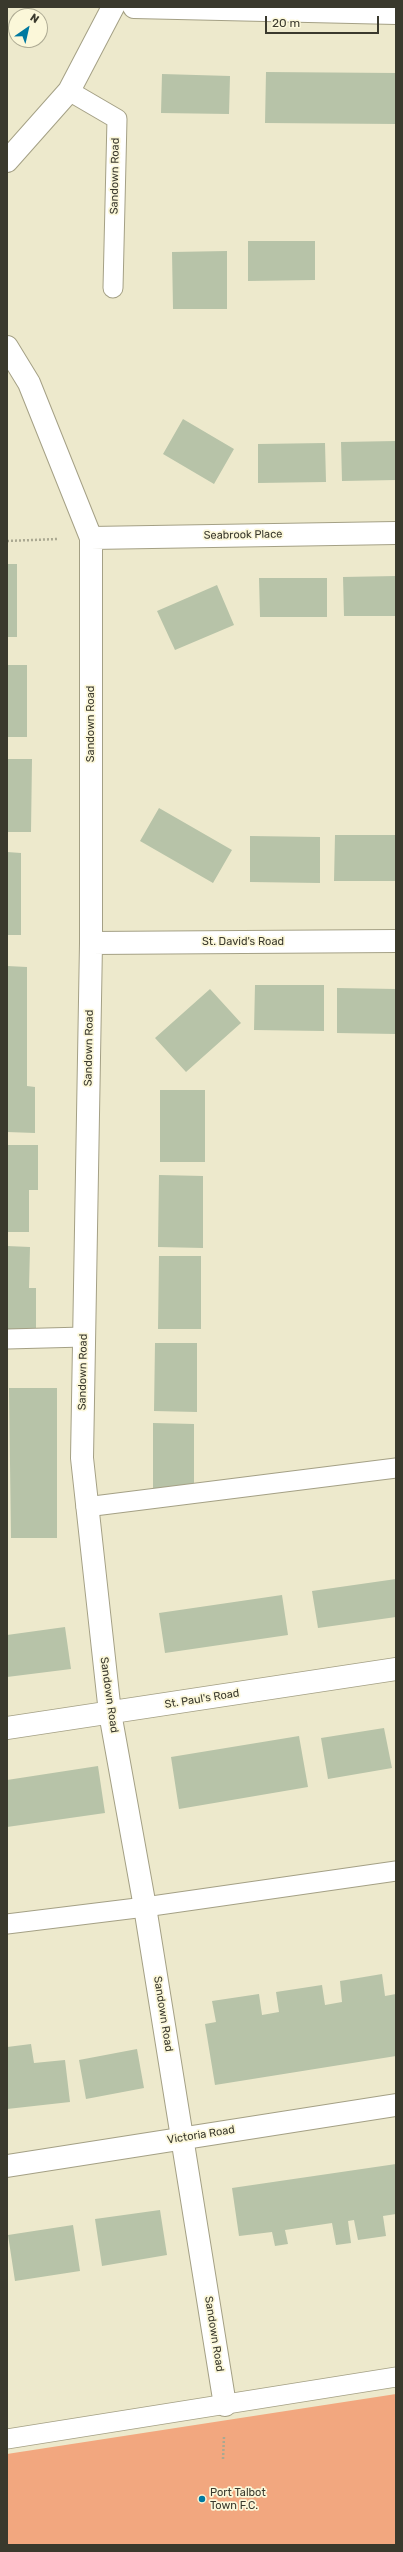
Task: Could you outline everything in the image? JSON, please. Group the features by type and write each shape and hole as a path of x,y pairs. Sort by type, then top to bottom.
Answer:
{"street":[{"path":"7,160 69,91 113,7"},
{"path":"134,7 396,13"},
{"name":"Sandown Road","path":"7,347 29,383 91,538 91,943 82,1458 86,1507 110,1713 145,1907 226,2404"},
{"name":"Seabrook Place","path":"91,538 396,533"},
{"name":"St. David's Road","path":"91,943 396,941"},
{"name":"St. Paul's Road","path":"7,1728 396,1669"},
{"name":"Victoria Road","path":"7,2166 183,2137 396,2105"}],"lane":[{"name":"Sandown Road","path":"69,91 117,119 113,288"},
{"path":"7,1339 84,1337"},
{"path":"86,1507 396,1468"},
{"path":"7,1924 145,1907 396,1871"},
{"path":"7,2439 396,2377"}],"path":[{"path":"7,541 91,538"}],"shaded area":[{"name":"Port Talbot Town F.C.","path":"396,2394 396,2545 7,2545 7,2454"}],"building":[{"path":"266,72 396,73 396,124 265,123"},
{"path":"162,74 230,76 229,114 161,113"},
{"path":"248,241 315,241 315,280 248,281"},
{"path":"227,251 227,309 173,309 172,252"},
{"path":"183,419 234,449 214,484 163,454"},
{"path":"396,441 396,480 342,481 341,442"},
{"path":"325,443 326,482 258,483 258,444"},
{"path":"7,564 17,564 17,637 7,637"},
{"path":"396,576 396,616 344,616 343,577"},
{"path":"259,578 327,578 327,617 260,617"},
{"path":"217,585 234,625 175,650 157,611"},
{"path":"7,665 27,665 27,737 7,737"},
{"path":"7,759 32,759 31,832 7,832"},
{"path":"159,808 232,850 213,883 140,841"},
{"path":"335,835 396,835 396,881 334,881"},
{"path":"250,836 320,837 320,883 250,882"},
{"path":"7,852 21,853 21,935 7,935"},
{"path":"7,966 27,967 27,1086 35,1087 35,1133 7,1132"},
{"path":"255,985 324,985 324,1031 254,1030"},
{"path":"337,988 396,989 396,1034 337,1033"},
{"path":"210,989 241,1023 186,1072 155,1038"},
{"path":"160,1090 205,1090 205,1162 160,1162"},
{"path":"7,1145 38,1145 38,1190 29,1190 29,1232 7,1232"},
{"path":"159,1175 203,1176 203,1248 158,1247"},
{"path":"7,1246 30,1247 29,1288 36,1288 36,1331 7,1331"},
{"path":"159,1256 201,1256 201,1329 158,1329"},
{"path":"155,1343 197,1343 197,1412 154,1411"},
{"path":"9,1388 57,1388 57,1538 11,1538"},
{"path":"153,1423 194,1424 194,1491 153,1491"},
{"path":"396,1579 396,1617 318,1628 312,1591"},
{"path":"282,1595 288,1635 165,1653 159,1613"},
{"path":"65,1627 71,1669 7,1677 7,1635"},
{"path":"384,1728 392,1768 328,1779 321,1738"},
{"path":"299,1736 308,1787 179,1809 171,1757"},
{"path":"98,1766 105,1813 7,1827 7,1780"},
{"path":"382,1974 385,1996 396,1994 396,2056 215,2085 205,2024 216,2022 212,2001 259,1994 262,2015 279,2012 276,1992 322,1985 325,2005 342,2002 340,1981"},
{"path":"31,2044 34,2063 65,2060 70,2102 7,2109 7,2047"},
{"path":"137,2049 144,2088 86,2099 79,2060"},
{"path":"396,2164 396,2214 383,2216 386,2236 358,2240 354,2220 348,2221 351,2243 336,2245 332,2223 285,2230 288,2244 275,2246 272,2232 239,2236 232,2188"},
{"path":"160,2210 167,2255 102,2266 95,2219"},
{"path":"73,2225 80,2271 15,2281 8,2235"}],"place":[{"name":"Port Talbot Town F.C.","path":"202,2499"}]}
